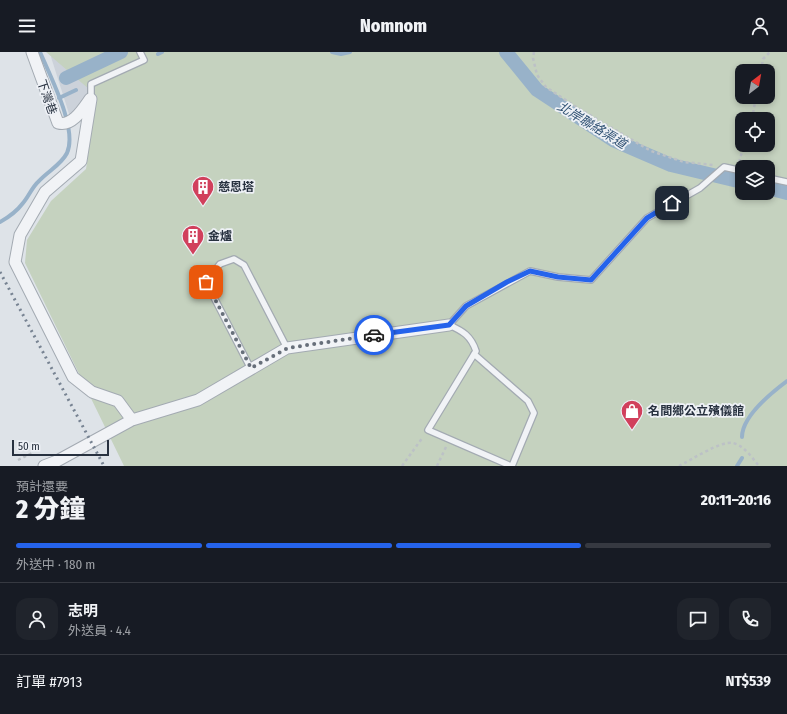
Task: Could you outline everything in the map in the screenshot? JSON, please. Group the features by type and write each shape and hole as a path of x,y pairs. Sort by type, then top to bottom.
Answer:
{"street":[{"name":"下灣巷","path":"32,52 56,120 60,124 74,120 91,99"},
{"path":"91,99 81,161 44,192 20,235 15,262 73,377 92,392 118,401 132,420"},
{"path":"44,466 57,461 132,420 198,400 288,348 449,325"}],"lane":[{"path":"91,99 91,84 144,60 140,52"},
{"path":"474,354 528,401 534,413 511,466 428,430 476,350 473,341 464,331 449,325 466,306 507,282 530,271 558,277 591,280 647,218 700,188 724,166 735,170"},
{"path":"775,179 787,182"},
{"path":"251,368 206,282 220,264 234,259 244,265 288,348"}],"path":[{"path":"534,52 533,58 537,75 546,87 580,109 651,151 684,162 724,166"},
{"path":"762,64 763,59 770,52"},
{"path":"402,466 428,430"},
{"path":"437,466 450,439"},
{"path":"679,466 720,444 733,443 747,451 759,466"},
{"path":"18,460 34,452"}],"shaded area":[{"path":"56,52 204,52 71,120 51,57"}],"green space":[{"path":"46,52 787,52 787,466 124,466 25,263 27,240 51,201 86,169 97,96"}],"waterway":[{"path":"0,222 18,209 37,183 58,164 67,153 69,130 66,117 56,88 40,52"},
{"name":"北岸聯絡渠道","path":"66,78 121,52"},
{"path":"158,54 162,52"},
{"path":"332,52 341,54 350,52"},
{"name":"北岸聯絡渠道","path":"506,52 537,90 613,140 671,165 735,180"},
{"path":"59,98 76,90"},
{"name":"北岸聯絡渠道","path":"775,190 787,193"},
{"path":"742,437 743,429 758,406 787,381"},
{"path":"737,466 742,458"}],"railway":[{"path":"0,272 104,466"}],"way so far":[{"path":"206,282 251,368 288,348 374,335"}],"place":[{"name":"慈恩塔","path":"203,206"},
{"name":"金爐","path":"193,256"},
{"name":"名間鄉公立殯儀館","path":"632,430"}],"route":[{"path":"374,335 449,325 466,306 507,282 530,271 558,277 591,280 647,218 672,203"}]}
